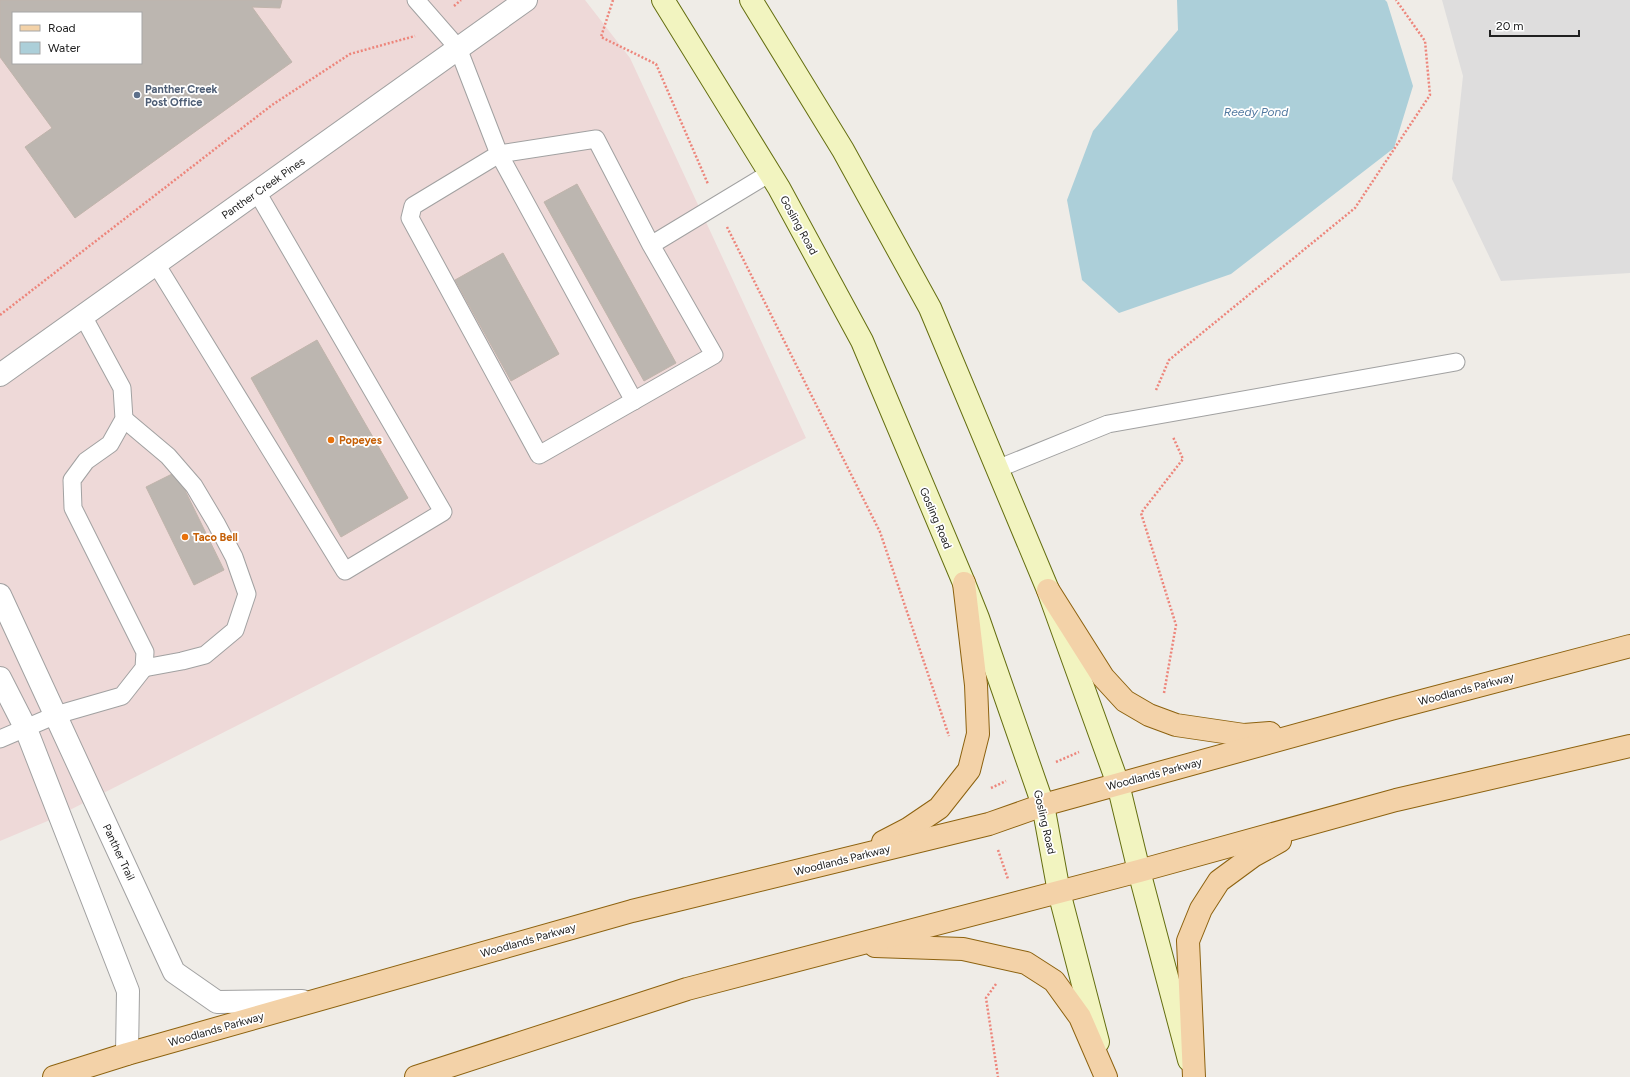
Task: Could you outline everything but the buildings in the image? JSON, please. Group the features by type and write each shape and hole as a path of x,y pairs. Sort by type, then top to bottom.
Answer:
{"main road":[{"name":"Gosling Road","path":"664,0 770,173 862,341 964,583 978,618 1043,805 1059,892 1106,1077"},
{"path":"751,0 843,150 930,308 1048,590 1118,784 1139,870 1194,1077"},
{"path":"855,857 908,829 939,808 969,770 978,734 976,685 964,583"},
{"path":"1048,590 1103,677 1125,701 1149,715 1176,725 1244,735 1317,730"},
{"name":"Woodlands Parkway","path":"54,1077 127,1054 632,911 989,824 1043,805 1118,784 1630,646"},
{"path":"416,1077 687,989 1059,892 1396,800 1630,746"},
{"path":"1194,1077 1188,941 1201,909 1219,881 1253,856 1315,823"},
{"path":"852,945 963,949 1026,963 1054,981 1080,1017 1106,1077"}],"street":[{"name":"Panther Creek Pines","path":"0,375 526,0"},
{"name":"Panther Trail","path":"0,595 174,972 217,1002 315,1001"},
{"path":"0,678 26,729 128,991 127,1054"}],"lane":[{"path":"416,0 458,48 499,154 634,401"},
{"path":"596,139 651,245 714,355 539,455 410,218 413,206 499,154 596,139"},
{"path":"651,245 770,173"},
{"path":"156,264 345,571 443,512 257,192"},
{"path":"0,739 56,715 122,696 144,668 145,652 73,508 72,480 86,461 110,444 124,419 122,388 83,316"},
{"path":"997,469 1108,424 1456,362"},
{"path":"124,419 168,456 194,486 234,557 247,594 235,630 205,655 144,668"}],"path":[{"path":"0,316 272,106 350,54 418,35 461,0"},
{"path":"613,0 601,37 656,64 731,235 880,532 947,733 969,770"},
{"path":"989,824 1016,902"},
{"path":"998,1077 986,998 1013,959"}],"shaded area":[{"path":"0,0 585,0 630,58 806,438 50,820 0,841"},
{"path":"1442,0 1630,0 1630,273 1501,281 1452,179 1463,76"}],"water":[{"name":"Reedy Pond","path":"1177,0 1385,0 1387,2 1413,86 1394,148 1231,274 1119,313 1082,280 1067,200 1093,131 1178,30"}],"place":[{"name":"Panther Creek Post Office","path":"137,95"},
{"name":"Popeyes","path":"331,440"},
{"name":"Taco Bell","path":"185,537"}]}
